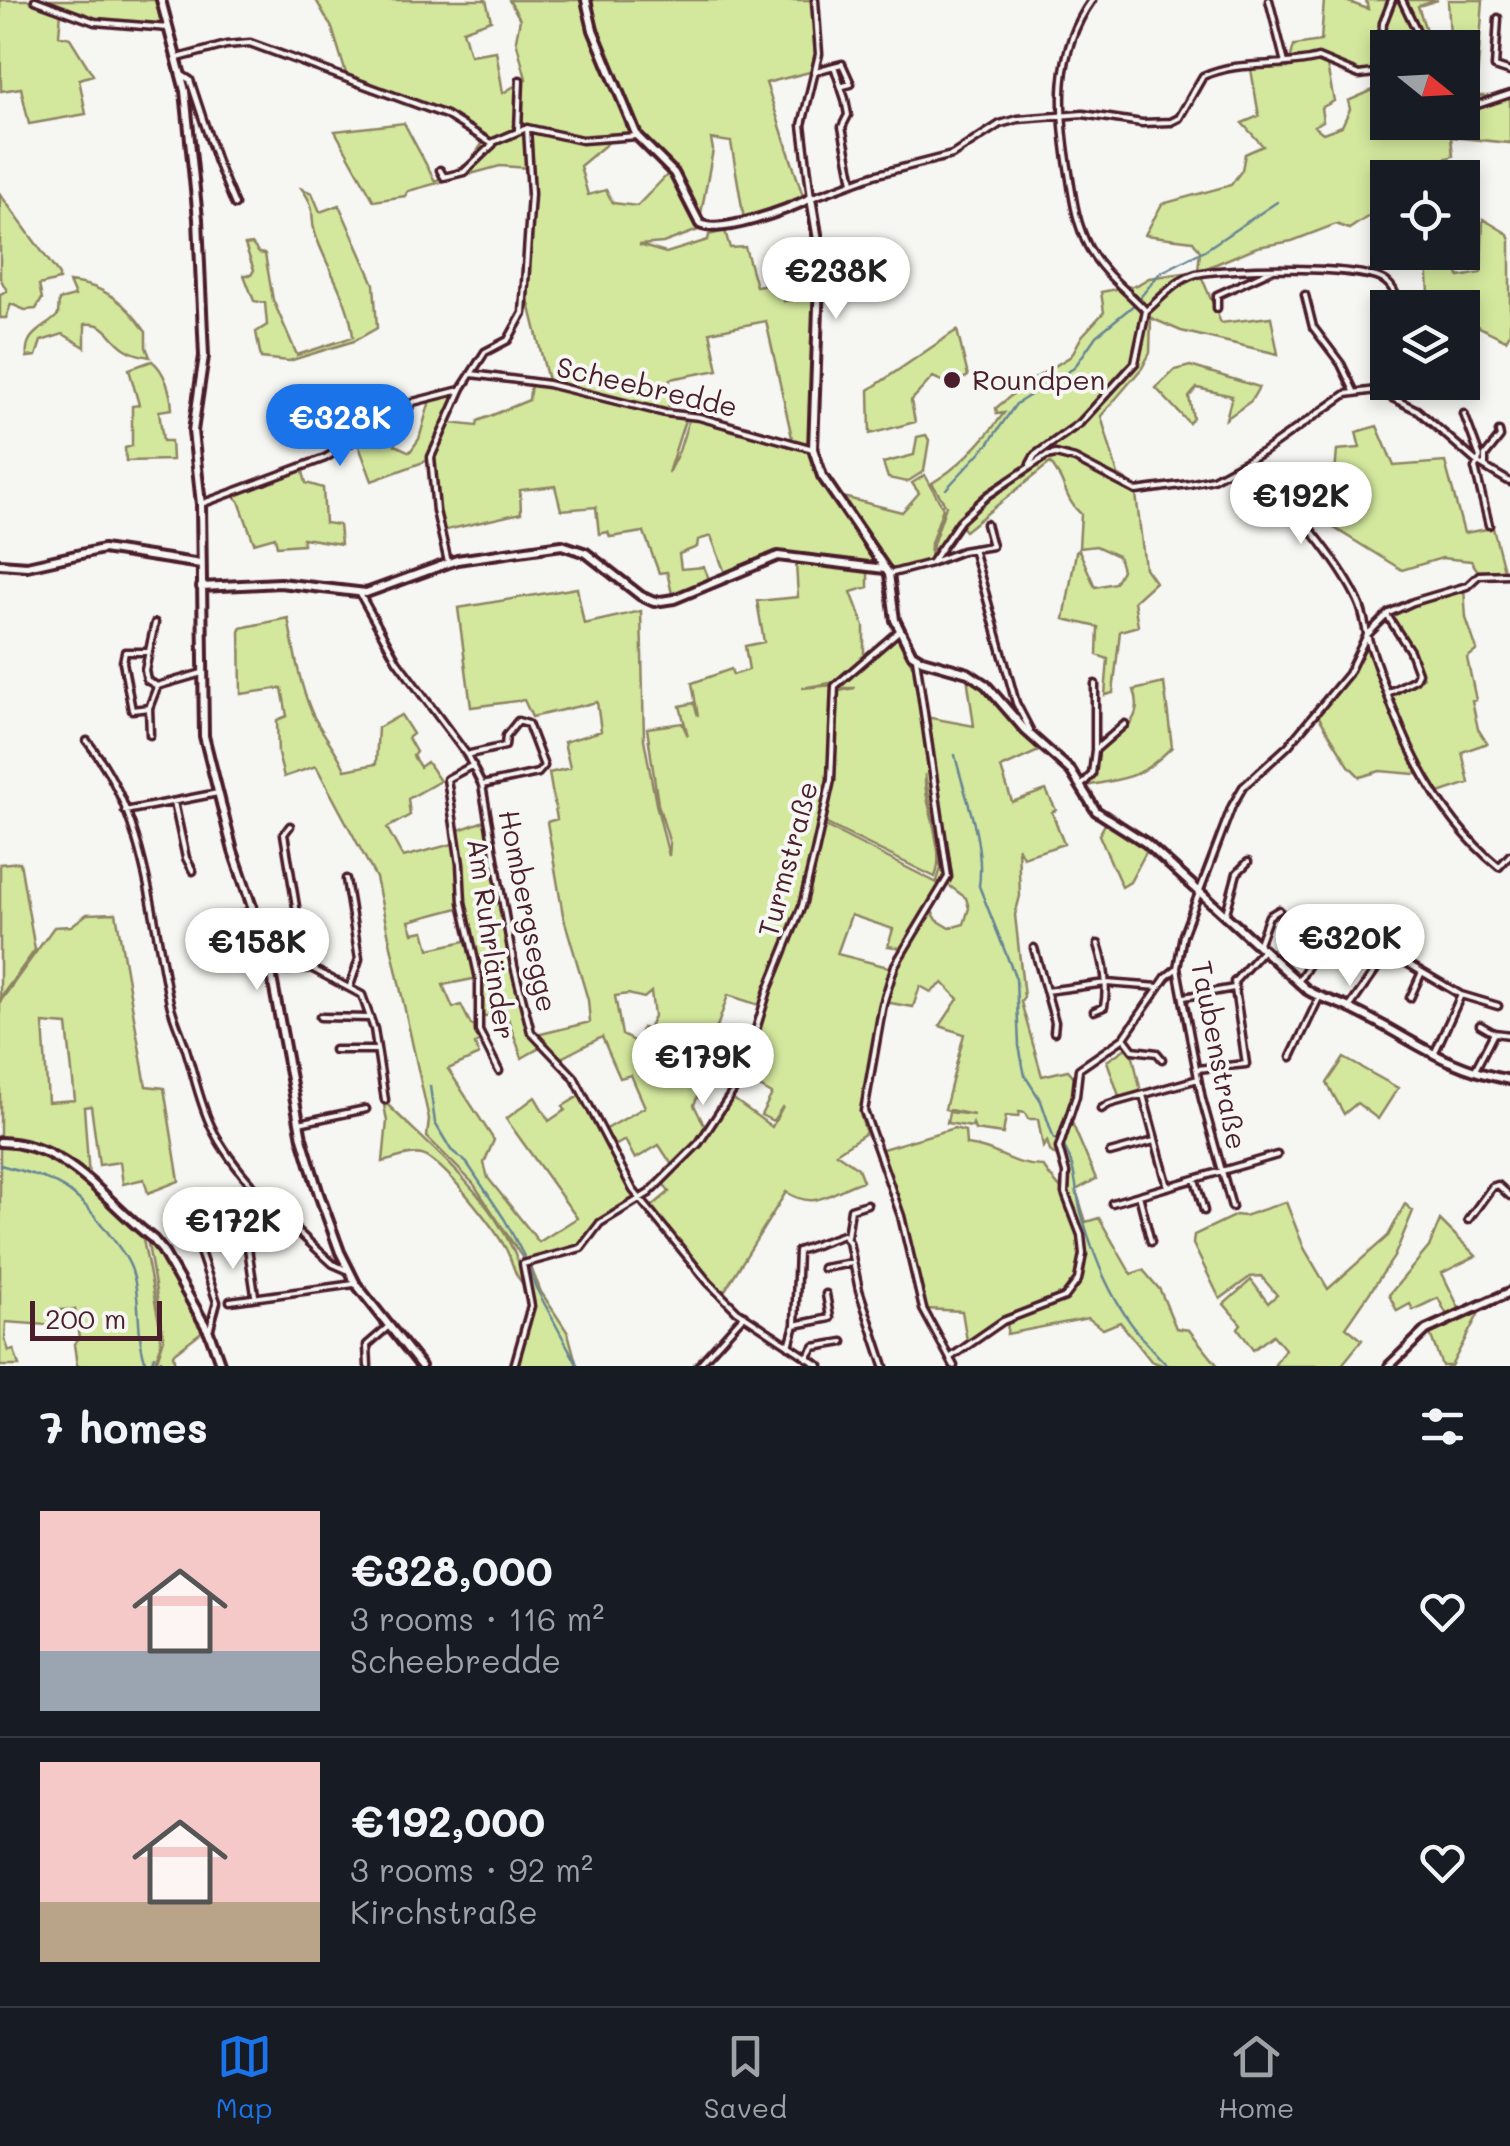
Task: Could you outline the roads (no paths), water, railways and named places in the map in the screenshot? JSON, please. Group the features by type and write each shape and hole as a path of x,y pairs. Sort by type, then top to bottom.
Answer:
{"street":[{"path":"35,0 87,21 168,28"},
{"path":"161,0 182,74 194,163 204,338 193,431 201,508 204,736 233,851 272,972 300,1123 319,1194 356,1284 420,1366"},
{"path":"586,0 593,30 638,137 674,174 697,220 706,228 766,215 852,182 952,155 1000,124 1060,114 1142,123 1171,122 1179,118 1198,81 1206,74 1241,64 1296,66 1322,58 1359,75 1374,73 1392,0"},
{"path":"815,0 819,54 802,125 820,252 813,450 822,476 888,572 894,616 916,658 948,876 895,965 883,1004 864,1111 901,1216 923,1309 951,1363 1003,1321 1058,1301 1075,1287 1084,1254 1082,1236 1065,1193 1060,1142 1076,1096 1079,1068 1124,1038 1177,968"},
{"path":"1092,0 1080,20 1063,68 1060,114 1077,219 1110,280 1146,312"},
{"path":"1269,0 1286,64"},
{"path":"1402,0 1416,30"},
{"path":"1498,18 1495,67 1510,72"},
{"path":"178,58 250,43 446,115 493,144"},
{"path":"816,71 834,66 842,86 848,115 842,127 852,182"},
{"path":"182,74 194,89 235,205"},
{"path":"518,130 520,80"},
{"path":"1480,104 1510,94"},
{"path":"440,170 444,177 464,172 493,144 527,128 582,140 638,137"},
{"path":"448,562 437,516 431,461 460,390 485,352 508,340 524,309 531,194 527,128"},
{"path":"1217,308 1217,295 1274,269"},
{"path":"931,563 960,521 1080,423 1134,363 1146,312 1171,288 1195,275 1274,269 1374,275 1392,290"},
{"path":"1306,295 1313,327 1354,391"},
{"name":"Scheebredde","path":"471,374 548,384 665,413 699,417 813,450"},
{"path":"201,508 325,458 379,422 402,416 413,402 460,390"},
{"path":"1030,464 1046,456 1066,456 1142,492 1213,478 1291,435 1337,399 1354,391 1370,390"},
{"path":"1396,400 1417,410 1478,463 1510,482"},
{"path":"1464,414 1489,525"},
{"path":"1484,467 1485,456 1499,434 1502,444"},
{"path":"1236,467 1269,487 1302,519 1358,600 1388,693 1424,777 1447,816 1499,867 1510,855"},
{"path":"202,587 269,582 360,594 448,562 569,546 590,555 640,596 658,602 778,556 888,572 931,563 992,546 986,524"},
{"path":"0,564 28,566 97,549 201,564"},
{"path":"973,549 1016,703 1032,734"},
{"path":"1388,693 1415,679 1418,673 1410,651 1387,615 1413,602 1466,586 1478,575 1509,574"},
{"name":"Hombergsegge","path":"360,594 397,661 467,755 482,785 514,966 529,1026 539,1042 572,1074 639,1200 708,1282 744,1315 820,1366"},
{"name":"Taubenstraße","path":"1232,1206 1198,1079 1177,968 1183,935 1240,792 1288,746 1335,690 1351,670 1367,635 1387,615"},
{"path":"155,623 144,674 157,686"},
{"name":"Turmstraße","path":"514,1366 531,1306 523,1264 581,1248 600,1224 639,1200 699,1143 741,1079 768,990 806,888 831,780 835,686 900,630"},
{"path":"148,652 125,652 124,662 132,708 149,708"},
{"path":"916,658 972,675 990,690 1066,764 1096,811 1146,843 1320,998 1350,1008 1433,1056 1474,1073 1510,1080"},
{"path":"157,686 202,674"},
{"path":"1082,785 1092,774 1096,684"},
{"path":"150,735 149,708 157,686"},
{"name":"Hombergsegge","path":"467,755 506,746 506,736 518,721 526,722 532,730 544,763 542,770 482,785"},
{"path":"1095,750 1125,724"},
{"path":"87,741 125,811 145,873 171,1008 210,1125 250,1181 337,1268 349,1271"},
{"name":"Am Ruhrländer","path":"473,765 448,779 462,902 479,979 479,1031 499,1071"},
{"path":"125,811 218,793"},
{"path":"174,802 186,858 194,871"},
{"path":"290,826 284,834 306,967"},
{"path":"1226,913 1237,873 1248,862"},
{"path":"346,879 359,959 350,986"},
{"path":"199,931 252,910"},
{"path":"1184,997 1234,985 1261,946 1269,916 1279,910"},
{"path":"1094,1012 1104,1006 1106,983 1098,944"},
{"path":"1034,948 1055,1022 1054,1032"},
{"path":"1298,982 1318,950"},
{"path":"1350,1008 1386,952 1462,994 1498,1006"},
{"path":"272,972 306,967 350,986 366,1000 385,1100"},
{"path":"1410,998 1422,972"},
{"path":"1046,991 1106,983 1159,987"},
{"path":"1197,1068 1246,1064 1234,985"},
{"path":"1433,1056 1462,994"},
{"path":"1291,1058 1320,998"},
{"path":"320,1017 371,1018"},
{"path":"1480,1026 1510,1035"},
{"path":"1474,1073 1494,1033"},
{"path":"1124,1038 1133,1050 1157,1053 1162,1059"},
{"path":"334,1050 376,1050"},
{"path":"1102,1109 1198,1079"},
{"path":"1143,1095 1168,1186"},
{"path":"300,1123 366,1109"},
{"path":"0,1142 42,1148 71,1164 162,1250 208,1332 220,1366"},
{"path":"1110,1153 1154,1142"},
{"name":"Taubenstraße","path":"1222,1172 1274,1156 1270,1150"},
{"path":"1112,1203 1222,1172"},
{"path":"1195,1179 1204,1211"},
{"path":"1468,1220 1492,1187 1498,1185 1510,1196"},
{"path":"1139,1195 1150,1242"},
{"path":"866,1204 851,1209 847,1237 884,1366"},
{"path":"192,1225 217,1302 208,1332"},
{"path":"789,1346 795,1325 799,1250 836,1236 847,1237"},
{"path":"247,1241 256,1296"},
{"path":"823,1268 853,1262"},
{"path":"230,1301 356,1284"},
{"path":"1388,1366 1426,1330 1510,1292"},
{"path":"795,1325 830,1318 826,1294"},
{"path":"698,1366 744,1315"},
{"path":"368,1366 368,1343 389,1326"},
{"path":"798,1366 814,1346 844,1342"}],"waterway":[{"path":"1138,300 1160,273 1205,250 1277,202"},
{"path":"946,489 988,444 1016,404 1074,368 1096,336 1135,304"},
{"path":"955,755 977,836 979,886 1016,979 1019,1046 1025,1076 1041,1101 1054,1139"},
{"path":"430,1086 435,1123 451,1150 467,1163 525,1258"},
{"path":"1063,1145 1073,1169 1088,1235 1113,1295 1137,1331 1168,1366"},
{"path":"0,1165 36,1175 74,1195 119,1248 133,1274 147,1366"},
{"path":"528,1265 536,1288 578,1366"},
{"path":"150,1366 154,1356"},
{"path":"161,1360 162,1366"}],"place":[{"name":"Roundpen","path":"952,380"}]}
